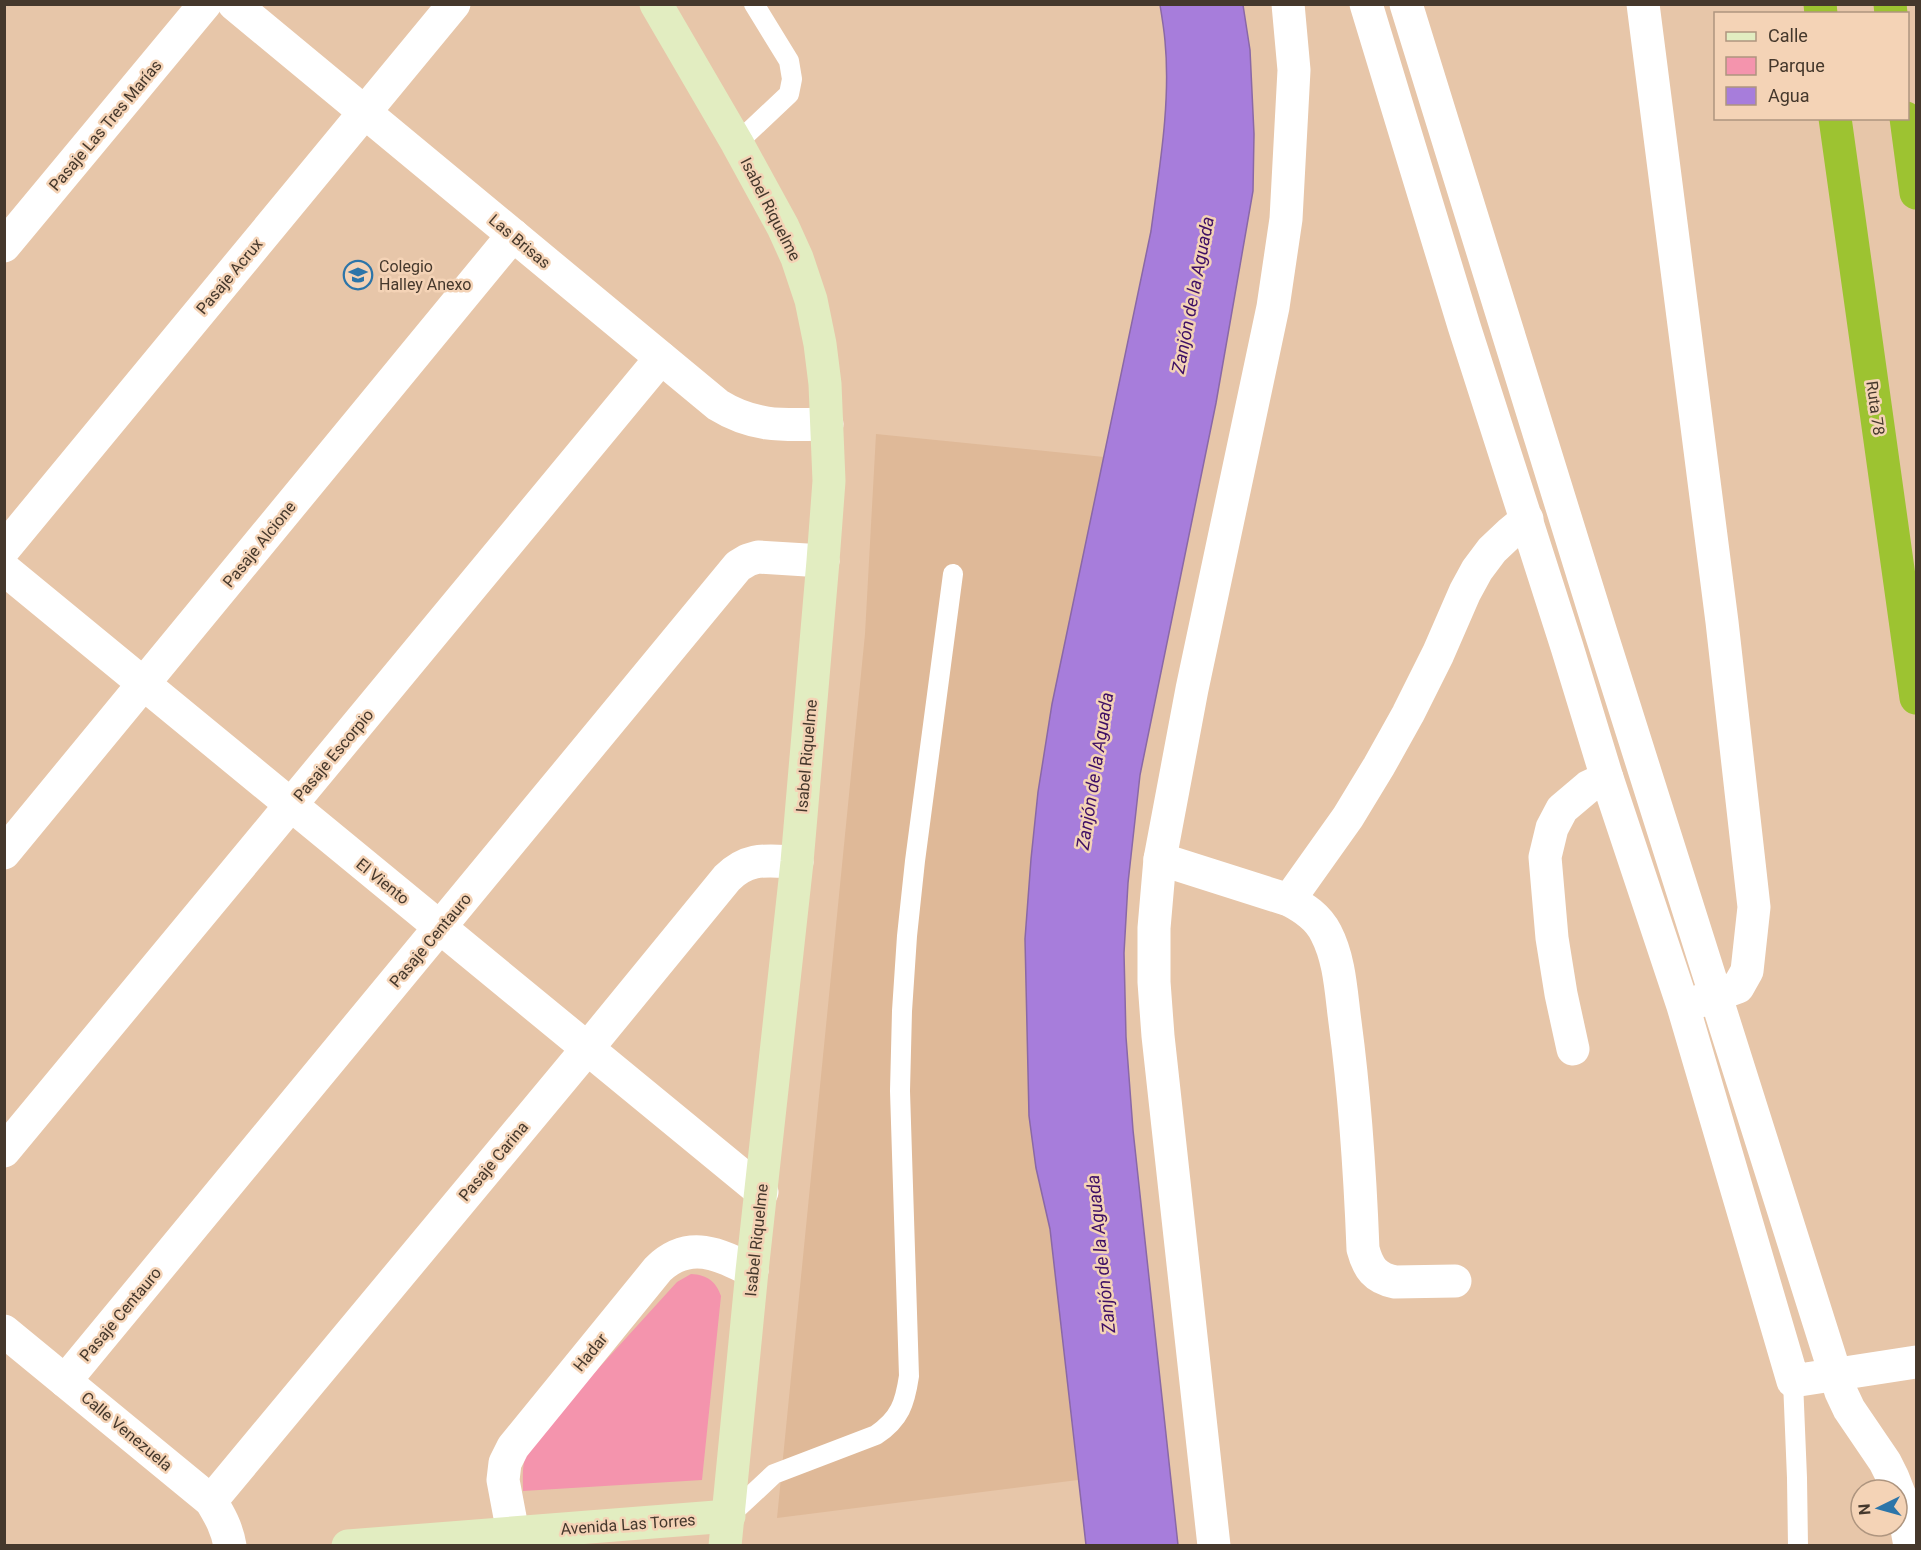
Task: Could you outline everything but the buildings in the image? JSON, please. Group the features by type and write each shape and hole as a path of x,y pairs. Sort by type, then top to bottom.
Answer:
{"highway":[{"name":"Ruta 78","path":"1836,120 1917,698"},
{"path":"1906,120 1917,193"}],"street":[{"name":"Pasaje Las Tres Marías","path":"4,246 205,4"},
{"name":"Las Brisas","path":"234,4 718,405 750,421 769,424 827,424"},
{"name":"Pasaje Acrux","path":"4,549 454,4"},
{"name":"Isabel Riquelme","path":"656,4 737,142 783,227 797,258 820,344 827,424 829,481 796,862 752,1271 727,1531"},
{"path":"1214,1545 1158,1036 1154,982 1154,928 1160,859 1192,689 1281,264 1287,219 1294,70 1288,4"},
{"path":"1366,4 1464,326 1527,519 1607,778 1683,1006 1793,1381 1917,1362"},
{"path":"1406,4 1601,633 1836,1374 1849,1409 1885,1462 1893,1478 1902,1501 1910,1545"},
{"path":"1643,4 1722,622 1754,907 1747,971 1738,987 1683,1006"},
{"name":"Pasaje Alcione","path":"4,853 513,235"},
{"path":"1464,326 1501,310"},
{"name":"Pasaje Escorpio","path":"4,1151 661,358"},
{"path":"1513,477 1549,465"},
{"path":"1289,900 1348,817 1379,766 1408,714 1477,570 1492,550 1527,519"},
{"name":"Pasaje Centauro","path":"65,1380 738,566 758,557 823,561"},
{"name":"El Viento","path":"4,569 762,1192"},
{"path":"1567,647 1601,633"},
{"path":"1573,1049 1552,938 1545,857 1552,828 1562,809 1588,787 1607,778"},
{"path":"1160,859 1289,900 1305,909 1326,932 1338,969 1356,1118 1363,1250 1366,1261 1371,1271 1386,1280 1395,1282 1455,1281"},
{"name":"Pasaje Carina","path":"211,1501 734,871 751,862 796,862"},
{"name":"Hadar","path":"513,1533 503,1480 505,1462 513,1447 658,1269 675,1256 700,1251 733,1261 752,1271"},
{"name":"Calle Venezuela","path":"4,1331 211,1501 222,1519 230,1545"},
{"name":"Avenida Las Torres","path":"348,1545 513,1533 727,1531"}],"lane":[{"path":"737,142 789,94 792,79 789,61 754,4"},
{"path":"727,1531 774,1474 876,1435 888,1427 903,1406 906,1394 909,1376 900,1091 905,968 915,861 953,574"},
{"path":"1793,1381 1798,1545"}],"shaded area":[{"path":"876,434 1104,457 1052,704 1038,792 1025,939 1029,1116 1036,1168 1050,1229 1078,1480 777,1518 865,634"}],"green space":[{"path":"691,1274 710,1280 721,1296 702,1480 523,1491 524,1463 536,1437 677,1282"}],"water":[{"name":"Zanjón de la Aguada","path":"1160,5 1243,5 1250,50 1254,134 1253,191 1216,403 1140,775 1128,883 1124,953 1126,1037 1133,1130 1178,1545 1086,1545 1050,1229 1036,1168 1029,1116 1025,939 1038,792 1052,704 1151,231 1163,136 1166,88 1165,41"}],"place":[{"name":"Colegio Halley Anexo","path":"358,275"}]}
